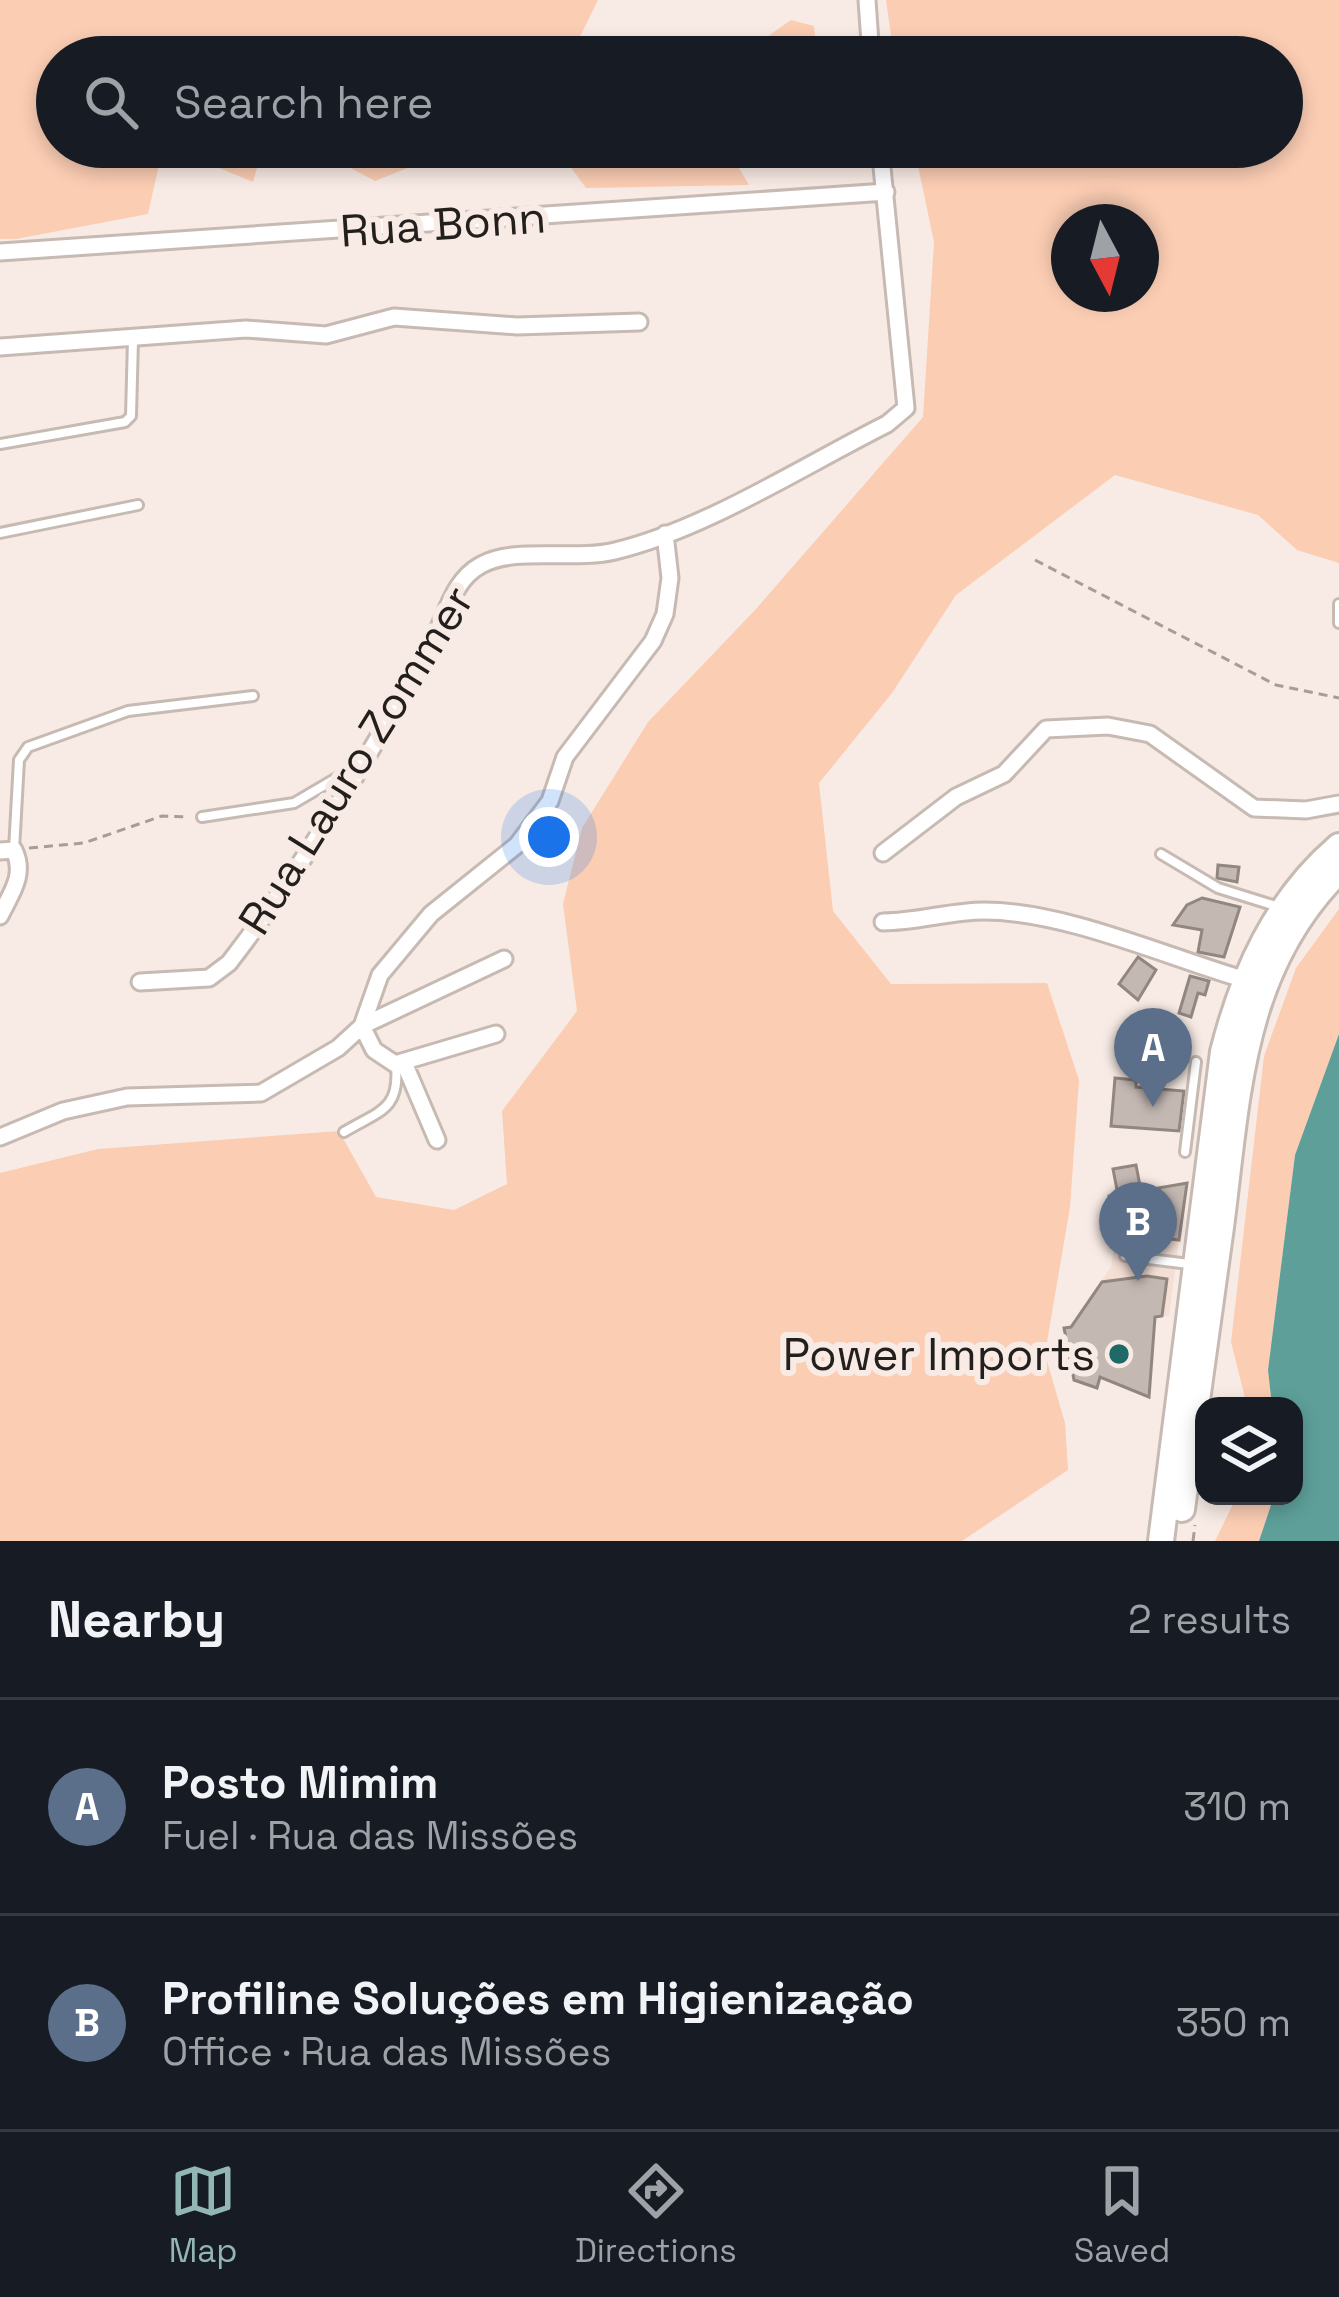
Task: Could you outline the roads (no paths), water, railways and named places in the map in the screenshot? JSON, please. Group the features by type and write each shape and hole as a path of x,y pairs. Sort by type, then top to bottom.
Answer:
{"main road":[{"path":"1161,1541 1223,1052 1246,980 1283,908 1339,846"},
{"path":"1178,1541 1242,1052 1273,960 1296,920 1339,871"}],"street":[{"path":"867,0 870,36"},
{"path":"883,168 886,192"},
{"name":"Rua Bonn","path":"0,252 886,192"},
{"name":"Rua Lauro Zommer","path":"140,982 209,978 229,963 411,680 457,586 478,566 505,555 562,559 614,551 665,534 887,424 906,408 886,192"},
{"path":"0,347 246,328 326,335 394,316 517,326 638,322"},
{"path":"437,1140 400,1064 374,1050 362,1026 380,975 431,914 517,845 550,801 565,757 653,641 665,614 670,578 665,534"},
{"path":"883,853 956,797 1004,774 1046,729 1079,725 1150,734 1254,808 1306,810 1339,804"},
{"path":"0,916 16,886 20,862 7,850"},
{"path":"883,922 926,922 980,911 1072,924 1246,980"},
{"path":"0,1137 62,1111 127,1097 261,1094 338,1048 362,1026 504,959"},
{"path":"400,1064 496,1034"}],"lane":[{"path":"0,444 125,422 131,416 133,339"},
{"path":"0,533 138,505"},
{"path":"1339,604 1339,623"},
{"path":"7,850 19,760 28,747 128,711 253,696"},
{"path":"202,818 294,802 358,765"},
{"path":"1161,854 1218,888 1283,908"},
{"path":"1185,1152 1196,1062"},
{"path":"344,1132 392,1103 400,1064"},
{"path":"1125,1256 1196,1265"}],"water":[{"path":"1339,1034 1339,1541 1259,1541 1271,1505 1303,1505 1303,1397 1271,1397 1268,1370 1295,1155"}],"place":[{"name":"Posto Mimim","path":"1153,1107"},
{"name":"Profiline Soluções em Higienização","path":"1138,1281"},
{"name":"Power Imports","path":"1119,1354"}]}
